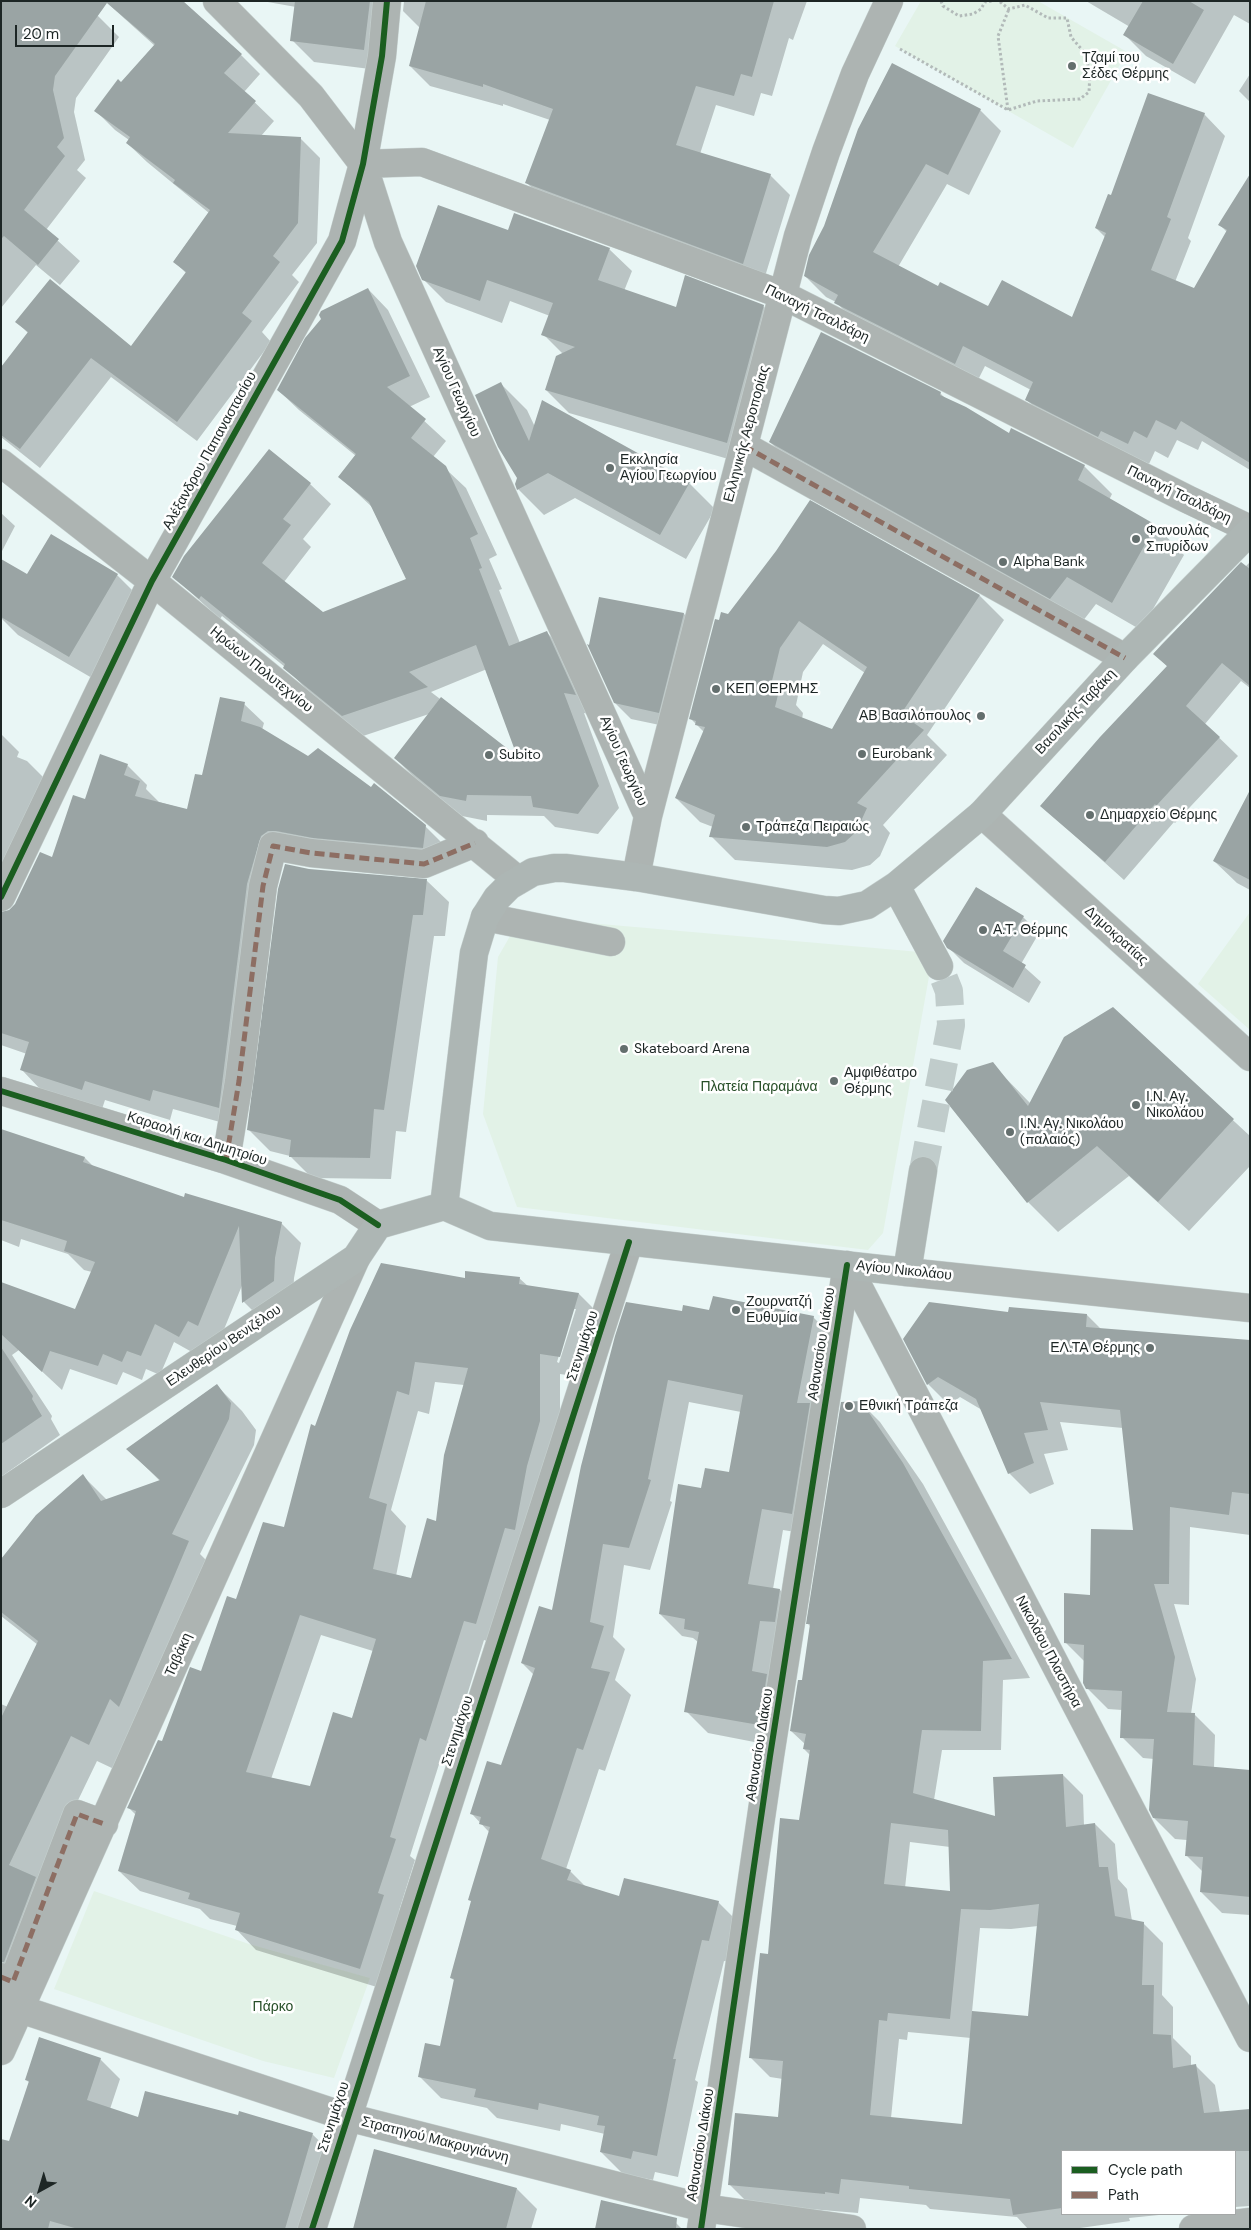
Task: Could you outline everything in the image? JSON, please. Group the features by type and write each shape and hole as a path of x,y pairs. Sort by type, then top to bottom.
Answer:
{"main road":[{"name":"Βασιλικής Ταβάκη","path":"896,886 982,814 1125,658 1250,530"},
{"path":"378,1225 444,1206 472,960 485,917 497,898 518,880 534,872 554,868 636,877 839,911 867,905 896,886 939,966"},
{"path":"907,1272 923,1171"},
{"name":"Αγίου Νικολάου","path":"444,1206 490,1226 907,1272"},
{"name":"Ελευθερίου Βενιζέλου","path":"1,1494 356,1258 378,1225"}],"street":[{"name":"Αγίου Γεωργίου","path":"216,1 311,96 363,164 388,242 648,816"},
{"name":"Αλέξανδρου Παπαναστασίου","path":"1,897 152,581 342,241 363,164 382,56 387,1"},
{"name":"Ελληνικής Αεροπορίας","path":"636,877 648,816 798,236 858,65 889,1"},
{"name":"Παναγή Τσαλδάρη","path":"363,164 422,162 783,295 1250,530"},
{"path":"744,446 1125,658"},
{"name":"Ηρώων Πολυτεχνίου","path":"1,463 152,581 518,880"},
{"name":"Δημοκρατίας","path":"982,814 1250,1057"},
{"path":"226,1160 239,1081 263,886 273,846 311,853 424,864 475,843"},
{"path":"485,917 611,942"},
{"name":"Καραολή και Δημητρίου","path":"1,1091 226,1160 340,1200 378,1225"},
{"name":"Στενημάχου","path":"312,2229 629,1242"},
{"name":"Ταβάκη","path":"1,2051 11,2004 104,1824 356,1258"},
{"name":"Νικολάου Πλαστήρα","path":"847,1265 1250,2038"},
{"name":"Αθανασίου Διάκου","path":"702,2218 770,1756 847,1265"},
{"name":"Αγίου Νικολάου","path":"907,1272 1250,1308"},
{"path":"1,1977 12,1982 76,1814 104,1824"},
{"name":"Στρατηγού Μακρυγιάννη","path":"11,2004 347,2117 702,2218 852,2229"},
{"path":"1193,2229 1250,2222"}],"path":[{"path":"941,1 943,6 959,16 973,14 981,9 985,2 992,1"},
{"path":"999,1 1009,9"},
{"path":"896,46 1008,110 1037,101 1080,99 1089,92 1090,72 1084,52 1072,37 1067,18 1048,18 1025,5 1009,9"},
{"path":"1008,110 998,36 1009,9"}],"green space":[{"path":"921,1 1038,1 1127,52 1073,148 895,46"},
{"path":"1250,912 1250,1030 1198,984"},
{"name":"Πλατεία Παραμάνα","path":"521,917 920,952 930,971 883,1233 868,1250 517,1207 483,1114 498,957"},
{"name":"Πάρκο","path":"94,1891 249,1944 370,1978 334,2078 263,2061 54,1989"}],"building":[{"path":"1,1 183,1 242,54 224,73 256,101 228,133 301,137 298,223 273,256 280,262 242,313 252,321 177,422 91,358 20,449 1,435 1,367 28,332 15,322 50,279 131,346 186,272 173,262 210,210 173,183 175,180 126,143 130,137 94,111 118,79 121,82 155,44 107,3 55,76 53,90 64,138 57,147 65,156 24,210 59,239 38,265 4,236 1,239"},
{"path":"295,1 370,1 364,50 290,41"},
{"path":"426,1 774,1 752,77 741,74 734,96 696,86 676,145 771,174 743,264 525,183 553,109 483,84 483,87 409,66"},
{"path":"1143,1 1189,1 1204,10 1173,64 1123,35"},
{"path":"892,63 981,109 948,175 926,164 873,252 938,286 940,282 988,306 1002,280 1072,317 1106,233 1095,228 1108,194 1111,195 1148,93 1205,113 1167,217 1171,219 1151,270 1194,288 1227,230 1218,225 1250,174 1250,463 1181,421 1176,430 1156,420 1147,438 1134,431 1128,444 1101,431 1098,437 1025,400 1033,382 963,346 955,364 834,303 838,295 804,276 809,255 824,226 858,129"},
{"path":"438,205 508,230 514,213 610,248 598,280 676,307 685,275 764,305 727,443 545,390 556,356 575,347 541,335 553,303 487,280 480,301 422,280 416,266"},
{"path":"368,288 410,376 387,387 426,419 411,438 446,466 478,534 470,538 482,568 479,569 509,646 547,631 576,695 564,693 599,786 578,814 533,807 531,796 467,795 466,801 440,796 394,758 441,697 517,756 476,645 409,672 428,687 342,716 283,668 285,664 201,596 199,599 172,577 184,556 269,449 311,483 283,519 291,525 262,563 323,612 406,579 369,502 338,477 356,454 277,390 305,338 321,319 319,315 321,311"},
{"path":"821,332 941,392 940,395 966,407 1009,433 1011,428 1085,465 1078,480 1156,525 1112,603 1067,577 1050,599 769,442"},
{"name":"Εκκλησία Αγίου Γεωργίου","path":"501,382 529,441 542,400 690,482 660,535 548,473 517,490 515,484 517,478 498,447 475,395"},
{"path":"810,500 980,595 901,714 924,730 857,803 867,808 856,832 845,842 827,847 709,837 715,815 675,798 705,727 695,725 696,721 689,719 715,619 719,620 721,612 728,614 776,551","holes":["799,621 867,667 832,729 775,707 780,687 771,685 780,648"]},
{"path":"51,534 118,574 69,657 1,617 1,559 27,574"},
{"path":"1241,562 1250,569 1250,686 1222,663 1186,706 1220,737 1156,806 1155,804 1105,862 1040,806 1100,737 1167,666 1153,654"},
{"path":"599,597 684,613 659,713 614,703 587,644 589,645"},
{"path":"220,697 245,702 241,721 260,727 308,756 318,748 371,787 374,783 426,825 423,848 313,838 276,831 268,831 261,836 247,884 219,1108 153,1090 150,1101 85,1081 82,1090 20,1070 29,1042 1,1033 1,912 9,910 15,904 40,852 52,857 73,795 85,799 100,754 128,764 124,775 140,781 135,796 187,809 195,774 202,775"},
{"path":"1250,790 1250,880 1213,861"},
{"path":"285,864 309,869 427,879 423,915 413,915 384,1110 374,1109 370,1158 289,1157 291,1140 247,1130 278,889"},
{"name":"Α.Τ. Θέρμης","path":"976,887 1024,916 1003,951 1026,965 1013,988 947,948 943,941"},
{"name":"Ι.Ν. Αγ. Νικολάου","path":"1113,1007 1234,1119 1158,1202 1097,1146 1027,1203 945,1100 967,1070 993,1062 1028,1106 1064,1037"},
{"path":"1,1129 85,1157 83,1162 184,1197 185,1193 282,1222 275,1258 274,1281 242,1303 239,1226 198,1326 188,1321 179,1337 155,1324 141,1356 127,1351 122,1362 103,1354 98,1366 50,1351 42,1372 1,1334 1,1282 75,1309 95,1262 64,1251 67,1241 1,1220"},
{"path":"381,1263 465,1278 465,1271 520,1277 519,1284 579,1293 560,1357 540,1354 540,1421 527,1466 515,1530 505,1528 476,1624 464,1621 426,1741 420,1738 390,1837 396,1839 378,1893 384,1895 360,1969 235,1930 240,1913 188,1899 190,1893 118,1871 136,1811 127,1808 158,1740 162,1741 190,1667 201,1671 227,1596 236,1599 263,1522 284,1527 311,1424 315,1426 350,1330","holes":["415,1362 468,1368 444,1455 436,1521 427,1518 411,1578 373,1569 387,1504 369,1498 397,1391 409,1395","300,1615 376,1639 352,1718 333,1712 310,1786 246,1772"]},
{"path":"713,1296 814,1316 797,1403 810,1403 792,1514 762,1509 748,1584 780,1589 775,1622 760,1621 752,1671 767,1674 759,1725 684,1712 699,1632 684,1629 685,1619 659,1614 678,1484 701,1488 705,1468 729,1472 743,1395 668,1380 648,1479 651,1480 629,1548 603,1544 590,1622 604,1626 591,1668 610,1672 583,1750 577,1748 541,1859 571,1870 567,1880 619,1896 624,1878 719,1901 709,1941 702,1940 673,2059 676,2059 657,2156 633,2151 631,2159 600,2152 605,2126 597,2125 599,2116 539,2103 538,2110 474,2097 476,2089 418,2077 425,2043 440,2046 454,1979 450,1978 471,1901 468,1900 490,1827 479,1824 481,1817 470,1814 487,1761 501,1765 535,1668 521,1663 539,1606 552,1610 581,1466 615,1336 626,1302 682,1311 683,1305 709,1310"},
{"path":"929,1302 1008,1312 1009,1307 1087,1314 1086,1327 1250,1340 1250,1494 1232,1492 1229,1515 1170,1507 1169,1584 1154,1584 1175,1657 1167,1712 1195,1713 1193,1765 1250,1770 1250,1897 1200,1892 1203,1857 1185,1856 1188,1821 1153,1818 1149,1810 1154,1739 1120,1738 1122,1691 1086,1689 1083,1683 1084,1645 1064,1643 1064,1593 1090,1595 1091,1529 1133,1530 1120,1410 1040,1402 1048,1430 1024,1433 1034,1463 1008,1474 976,1399 938,1377 927,1385 903,1339"},
{"path":"1,1347 33,1396 32,1399 42,1416 1,1444"},
{"path":"217,1384 231,1403 229,1419 172,1534 189,1541 119,1707 110,1699 89,1745 71,1736 9,1865 36,1877 4,1962 1,1962 1,1718 38,1641 1,1612 1,1559 36,1515 83,1474 101,1501 160,1480 126,1449"},
{"path":"861,1401 903,1463 1012,1659 983,1661 981,1731 922,1730 913,1793 995,1816 993,1777 1063,1774 1066,1827 1095,1823 1099,1867 1108,1867 1115,1916 1144,1922 1142,1985 1154,1985 1153,2034 1171,2035 1173,2068 1196,2064 1204,2113 1250,2109 1250,2151 1061,2150 1061,2208 1013,2215 1010,2199 909,2189 909,2186 841,2179 839,2194 825,2192 825,2194 728,2185 735,2113 778,2117 783,2061 749,2058 760,1953 768,1954 780,1818 799,1820 810,1750 803,1749 806,1734 790,1731 798,1680 802,1680 810,1624 806,1624 841,1402","holes":["891,1823 948,1830 950,1891 884,1884","1039,1904 1028,2016 972,2011 962,2124 870,2115 879,2020 887,2021 888,2013 950,2019 961,1909 990,1910"]},
{"path":"39,2037 101,2058 87,2100 138,2117 145,2091 238,2115 239,2111 313,2133 285,2229 78,2229 50,2221 48,2229 1,2229 1,2139 9,2141 29,2081 25,2080"},
{"path":"374,2149 517,2188 506,2229 353,2229"},
{"path":"601,2200 677,2218 676,2229 595,2229"}],"tunnel":[{"path":"923,1171 951,1025 949,991 939,966"}],"marked path":[{"path":"744,446 1125,658"},
{"path":"226,1160 239,1081 263,886 273,846 311,853 424,864 475,843"},
{"path":"1,1977 13,1982 77,1814 104,1824"}],"cycle path":[{"path":"1,897 152,581 342,241 363,164 382,56 387,1"},
{"path":"1,1091 226,1160 340,1200 378,1225"},
{"path":"312,2229 629,1242"},
{"path":"701,2229 770,1756 847,1265"}],"place":[{"name":"Τζαμί του Σέδες Θέρμης","path":"1072,66"},
{"name":"Εκκλησία Αγίου Γεωργίου","path":"610,468"},
{"name":"Φανουλάς Σπυρίδων","path":"1136,539"},
{"name":"Alpha Bank","path":"1003,562"},
{"name":"ΚΕΠ ΘΕΡΜΗΣ","path":"716,689"},
{"name":"ΑΒ Βασιλόπουλος","path":"981,716"},
{"name":"Eurobank","path":"862,754"},
{"name":"Subito","path":"489,755"},
{"name":"Δημαρχείο Θέρμης","path":"1090,815"},
{"name":"Τράπεζα Πειραιώς","path":"746,827"},
{"name":"Α.Τ. Θέρμης","path":"983,930"},
{"name":"Skateboard Arena","path":"624,1049"},
{"name":"Αμφιθέατρο Θέρμης","path":"834,1081"},
{"name":"Ι.Ν. Αγ. Νικολάου","path":"1136,1105"},
{"name":"Ι.Ν. Αγ. Νικολάου (παλαιός)","path":"1010,1132"},
{"name":"Ζουρνατζή Ευθυμία","path":"736,1310"},
{"name":"ΕΛ.ΤΑ Θέρμης","path":"1150,1348"},
{"name":"Εθνική Τράπεζα","path":"849,1406"}]}
